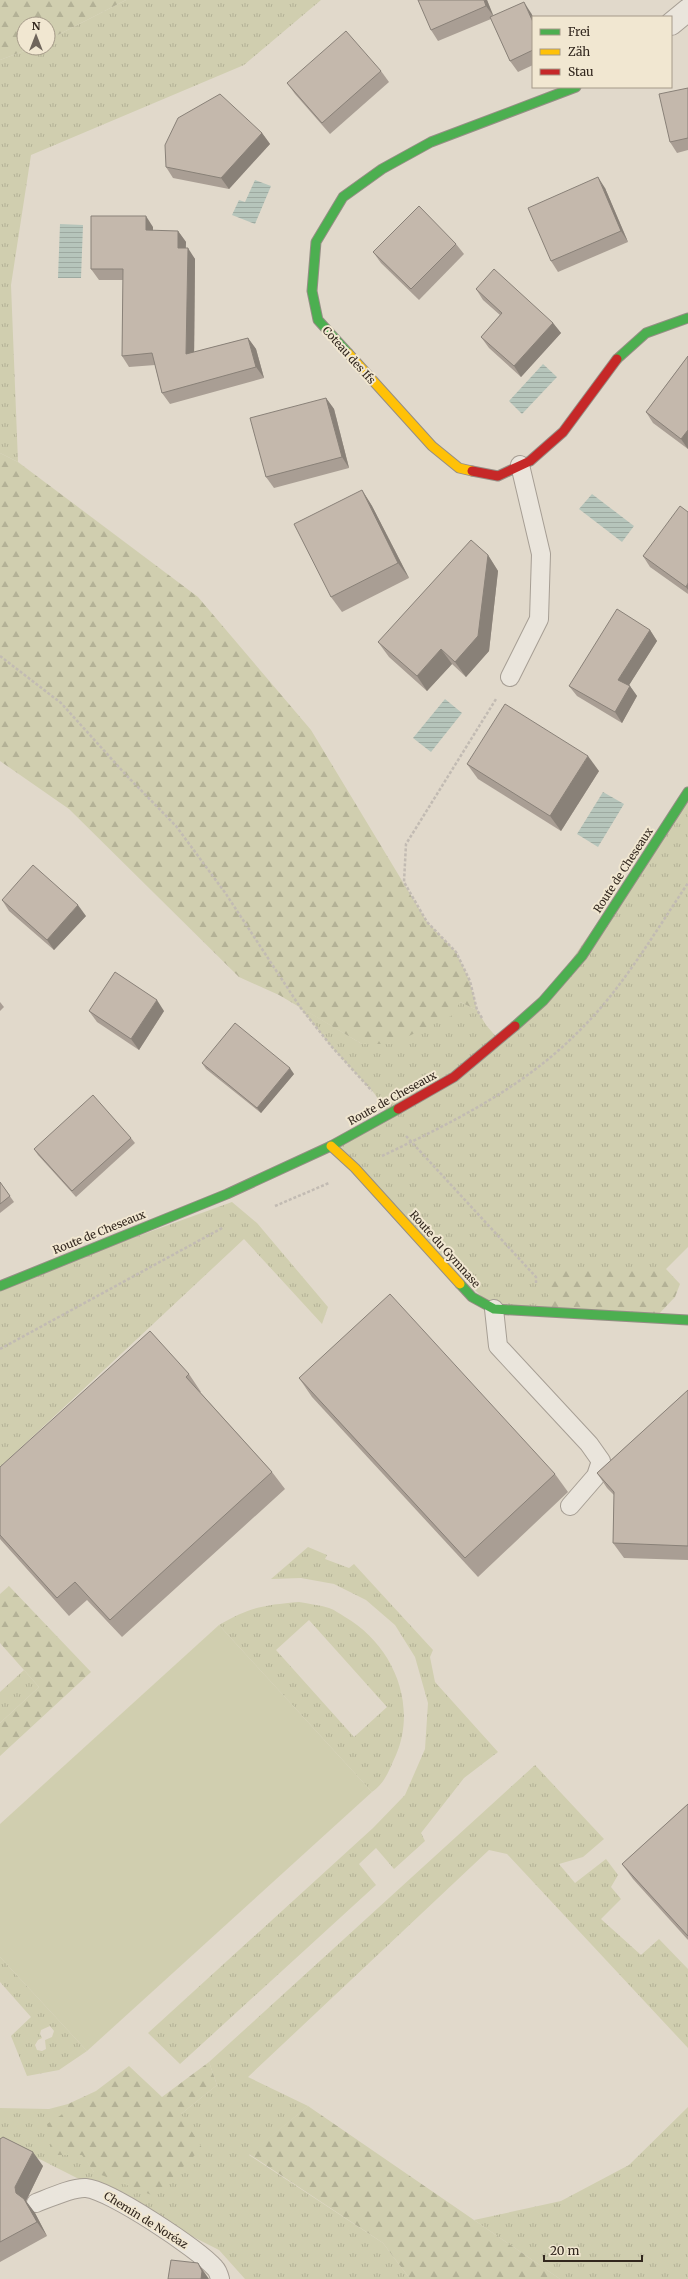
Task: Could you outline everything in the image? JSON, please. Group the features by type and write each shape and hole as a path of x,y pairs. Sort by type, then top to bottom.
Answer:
{"street":[{"path":"672,23 688,10"},
{"name":"Coteau des Ifs","path":"573,88 431,142 382,169 344,197 316,242 312,291 318,320 342,349 432,446 459,468 498,476 530,461 563,432 613,362 646,334 688,318"},
{"name":"Route de Cheseaux","path":"0,1286 208,1200 227,1194 332,1146 454,1077 543,1001 582,956 688,792"},
{"name":"Route du Gymnase","path":"332,1146 355,1168 472,1296 494,1308 535,1312 552,1311 688,1320"}],"lane":[{"path":"510,677 539,619 541,554 520,465"},
{"path":"494,1308 498,1346 589,1444 601,1461 596,1476 570,1506"},
{"name":"Chemin de Noréaz","path":"36,2203 85,2188 104,2192 148,2218 205,2258 217,2269 220,2279"}],"path":[{"path":"0,656 61,703 127,776 176,826 226,894 300,1007 332,1047 374,1093"},
{"path":"499,1040 486,1025 477,1010 470,982 456,952 427,922 404,882 406,844 510,677"},
{"path":"402,1132 536,1277 537,1289 535,1312"}],"green space":[{"path":"0,0 126,0 56,36 56,16 16,16 16,54 0,60"},
{"path":"126,0 321,0 244,65 31,155 11,285 18,462 0,453 0,60 16,54 16,56 56,56 56,36"},
{"path":"0,453 18,462 198,597 311,730 427,922 456,952 470,982 477,1010 460,1002 453,1015 392,1044 362,1044 279,995 239,977 69,809 0,761"},
{"path":"688,792 688,1247 666,1269 559,1269 552,1311 494,1309 331,1146 388,1113 374,1093 332,1047 300,1007 362,1044 460,1002 477,1010 486,1025 499,1040 543,1001"},
{"path":"232,1202 257,1223 328,1307 322,1324 244,1239 0,1467 0,1286"},
{"path":"559,1269 666,1269 680,1284 675,1297 656,1317 552,1311 545,1283"},
{"path":"308,1547 327,1555 325,1559 349,1568 354,1564 433,1650 430,1657 435,1682 498,1752 464,1778 421,1833 425,1841 394,1869 376,1848 359,1864 376,1885 180,2064 148,2033 373,1828 405,1795 425,1749 428,1703 415,1657 395,1625 366,1600 334,1584 301,1578 271,1579"},
{"path":"9,1586 91,1672 0,1756 0,1723 39,1687 0,1643 0,1594"},
{"path":"299,1602 322,1606 333,1610 362,1629 376,1643 388,1659 402,1696 404,1715 402,1735 396,1755 387,1775 381,1784 372,1792 219,1625 240,1614 258,1608","holes":["309,1620 387,1707 354,1737 276,1650"]},
{"path":"219,1625 372,1792 87,2051 0,1957 0,1824"},
{"path":"24,1670 39,1687 0,1723 0,1692"},
{"path":"535,1765 604,1839 583,1857 559,1864 575,1883 606,1859 618,1875 611,1887 621,1899 601,1919 641,1955 659,1939 688,1969 688,2048 507,1854 489,1850 248,2077 308,2106 249,2155 383,2243 410,2279 245,2279 219,2250 0,2139 0,2108 49,2109 68,2104 69,2120 75,2139 94,2172 181,2114 217,2085 209,2062"},
{"path":"0,1957 87,2051 59,2070 27,2076 11,2036 31,2017 0,1982","holes":["50,2026 54,2031 52,2037 45,2040 46,2049 42,2051 37,2050 35,2045 38,2040 42,2038 40,2034 41,2030"]},
{"path":"209,2062 217,2085 181,2114 202,2148 154,2196 94,2172 82,2155 53,2155 47,2124 66,2112 68,2104 96,2091 129,2066 162,2097"},
{"path":"308,2106 560,2279 410,2279 383,2243 249,2154"},
{"path":"688,2107 688,2279 560,2279 474,2220 561,2201 629,2165"}],"shaded area":[{"path":"255,180 271,186 255,224 232,215 239,200 245,202"},
{"path":"60,224 83,225 81,278 58,278"},
{"path":"543,364 557,377 522,414 509,401"},
{"path":"592,494 634,526 622,542 579,509"},
{"path":"445,699 462,713 431,752 413,738"},
{"path":"603,792 624,804 598,847 577,834"}],"building":[{"path":"418,0 484,0 486,6 431,30"},
{"path":"524,2 532,20 532,50 510,61 490,17"},
{"path":"346,31 381,71 322,123 287,83"},
{"path":"688,88 688,138 670,142 659,94"},
{"path":"220,94 262,133 221,178 166,167 165,145 178,118"},
{"path":"598,177 621,231 551,261 528,208"},
{"path":"419,206 456,244 411,289 373,252"},
{"path":"91,216 146,216 146,230 178,231 178,248 188,248 186,354 248,338 256,367 162,393 152,353 122,356 123,269 91,269"},
{"path":"494,269 553,323 514,366 481,337 502,313 476,289"},
{"path":"688,356 688,430 681,439 646,412"},
{"path":"326,398 342,457 266,477 250,418"},
{"path":"362,490 398,563 331,597 294,524"},
{"path":"680,506 688,512 688,583 686,587 643,556"},
{"path":"471,540 488,555 478,636 455,662 441,649 417,676 378,642"},
{"path":"617,609 650,630 618,680 630,686 615,712 569,686"},
{"path":"505,704 588,756 550,816 467,764"},
{"path":"33,865 78,905 47,940 2,900"},
{"path":"115,972 157,1000 131,1039 89,1011"},
{"path":"235,1023 290,1068 257,1108 202,1063"},
{"path":"93,1095 131,1138 72,1191 34,1149"},
{"path":"0,1182 10,1196 0,1204"},
{"path":"390,1294 555,1474 465,1558 299,1378"},
{"path":"150,1331 189,1374 186,1377 272,1472 110,1620 75,1582 57,1598 0,1535 0,1467"},
{"path":"688,1390 688,1546 613,1543 614,1492 597,1473"},
{"path":"688,1804 688,1936 622,1864"},
{"path":"3,2137 33,2152 15,2187 16,2193 24,2199 37,2222 0,2242 0,2139"},
{"path":"171,2260 198,2263 202,2271 201,2279 168,2279"}],"traffic: fast":[{"path":"348,353 318,320 312,291 316,242 343,197 382,169 431,142 573,88"},
{"path":"617,359 646,333 688,318"},
{"path":"515,1026 543,1001 582,956 688,792"},
{"path":"0,1286 227,1194 331,1146 398,1109"},
{"path":"460,1284 472,1297 494,1309 688,1320"}],"traffic: slow":[{"path":"348,353 432,446 459,468 472,471"},
{"path":"331,1146 355,1168 460,1284"}],"traffic: jam":[{"path":"472,471 498,476 530,461 563,432 617,359"},
{"path":"398,1109 454,1077 515,1026"}]}
